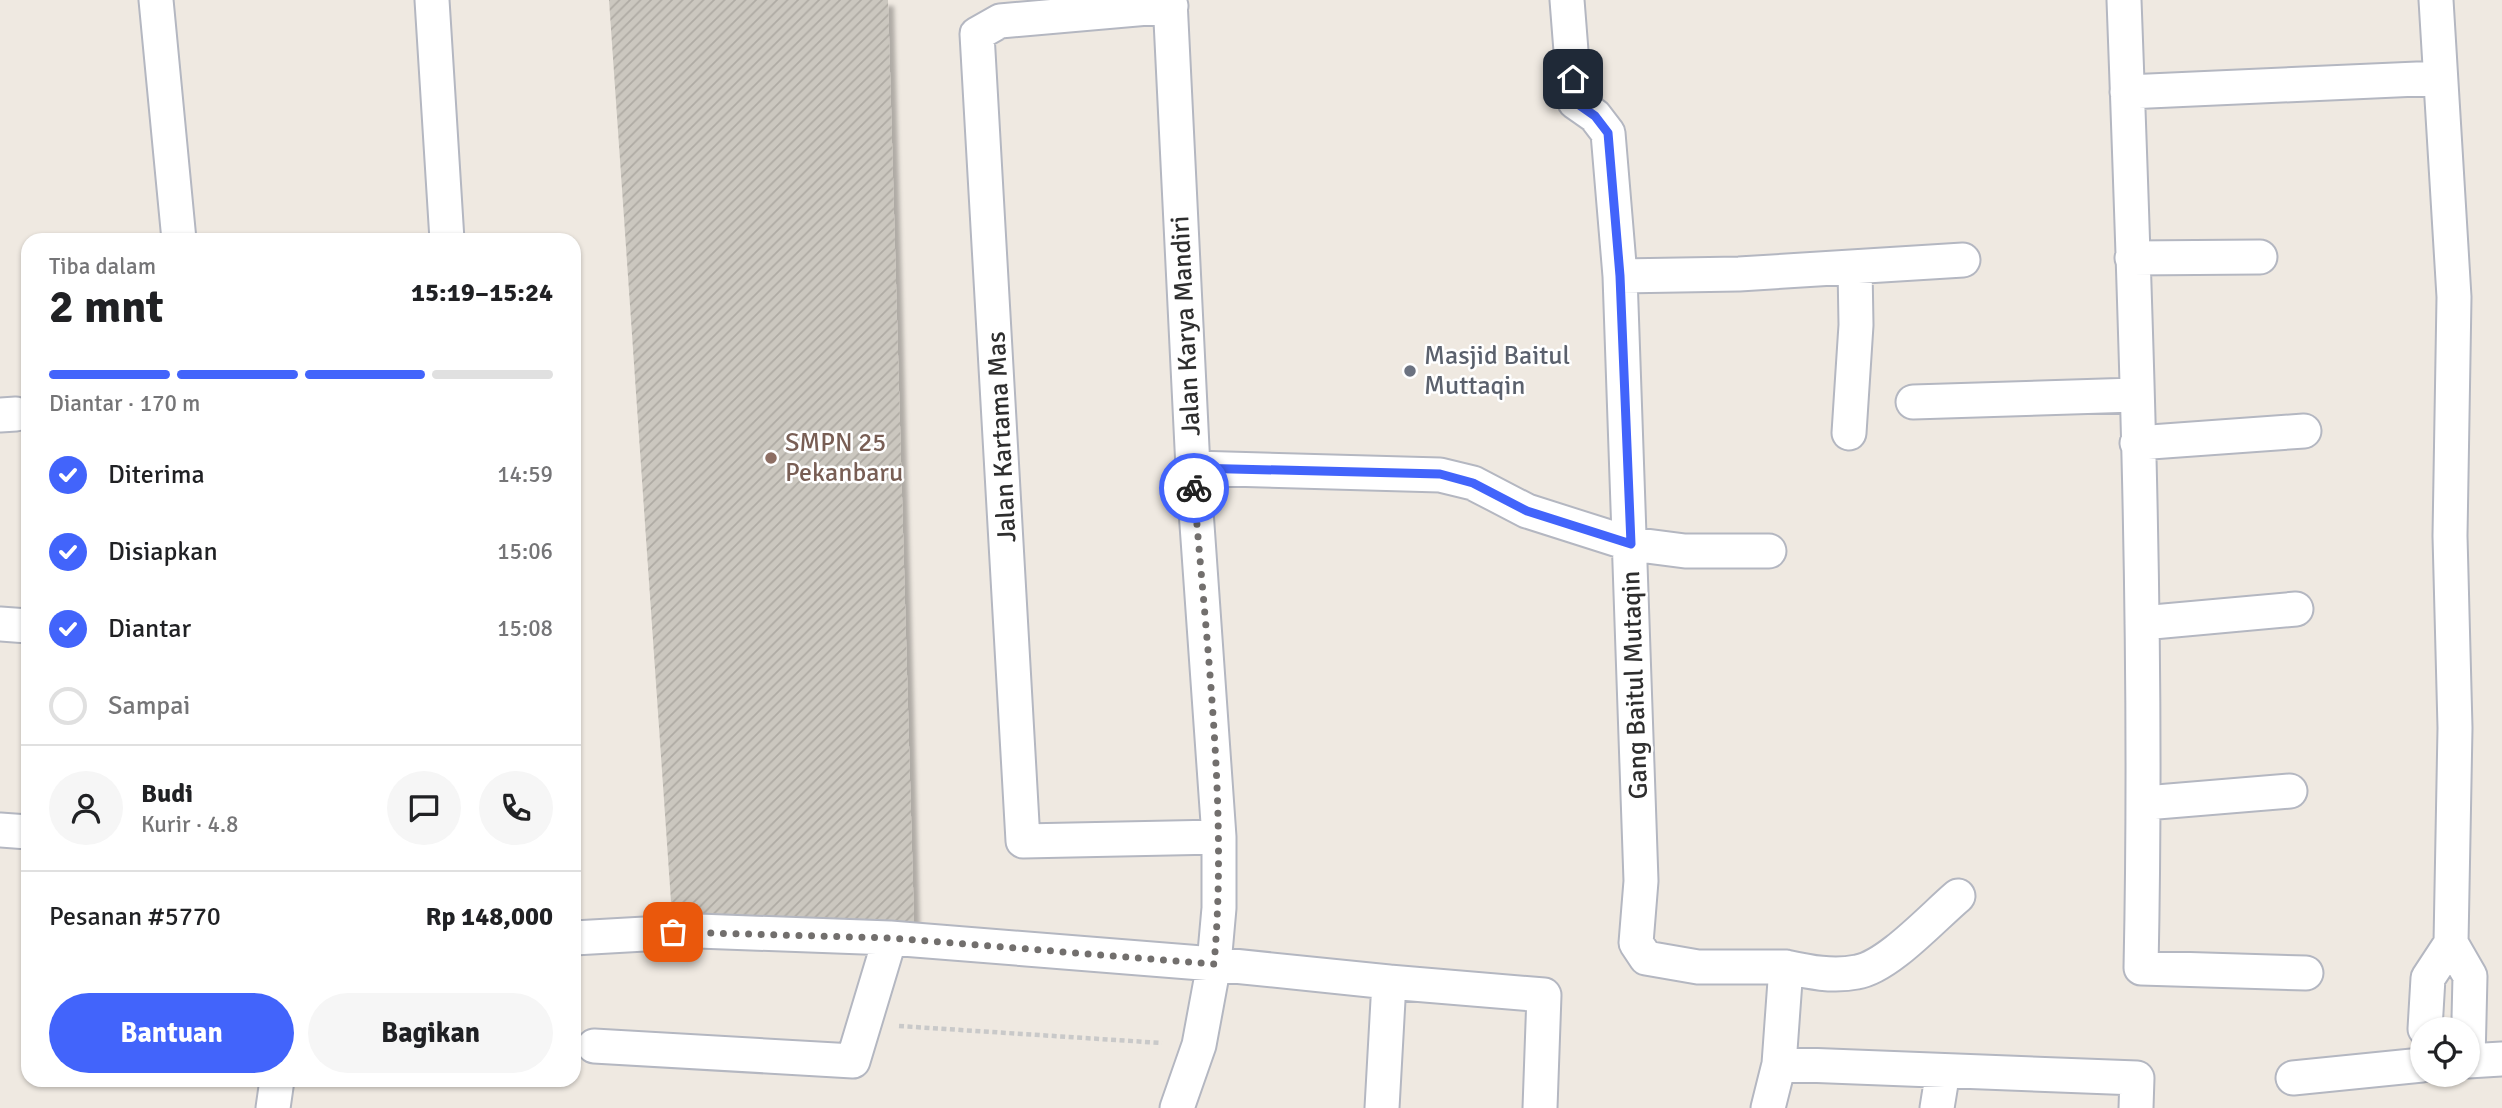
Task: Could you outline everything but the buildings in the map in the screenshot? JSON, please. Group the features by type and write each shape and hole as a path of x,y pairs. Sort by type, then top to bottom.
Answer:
{"street":[{"path":"156,0 178,233"},
{"path":"432,0 447,233"},
{"name":"Gang Baitul Mutaqin","path":"1567,0 1575,102 1595,116 1608,133 1620,276 1641,881 1636,943 1646,958 1698,967 1786,967 1821,974 1859,972 1887,957 1958,896"},
{"path":"2124,0 2142,623 2145,803 2141,968 2306,973"},
{"path":"2436,0 2454,297 2450,536 2455,728 2451,943 2470,976 2468,1061 2502,1059"},
{"name":"Jalan Karya Mandiri","path":"1170,3 1193,468 1219,837 1219,908 1214,964 1199,1045 1177,1108"},
{"name":"Jalan Kartama Mas","path":"1170,3 1000,21 977,34 1023,841 1219,837"},
{"path":"2127,92 2440,78"},
{"path":"2132,258 2260,257"},
{"path":"1620,276 1963,260"},
{"path":"1849,433 1856,325 1855,267"},
{"path":"1913,402 2135,395"},
{"path":"2137,443 2304,431"},
{"path":"1193,468 1440,474 1473,483 1527,511 1631,544 1685,551 1769,551"},
{"path":"2142,623 2296,609"},
{"path":"0,624 21,626"},
{"path":"2145,803 2290,791"},
{"path":"0,830 21,832"},
{"path":"581,938 698,931 890,938 1214,964 1544,995 1540,1108"},
{"path":"594,1046 853,1061 890,938"},
{"path":"2426,1017 2428,978 2451,943"},
{"path":"1768,1108 1779,1064 1786,967"},
{"path":"1382,1108 1390,982"},
{"path":"1779,1064 2137,1078 2136,1108"},
{"path":"2293,1078 2410,1066"},
{"path":"1937,1108 1943,1071"},
{"path":"273,1108 275,1087"}],"path":[{"path":"863,1024 1199,1045"}],"way so far":[{"path":"673,932 890,938 1214,964 1219,908 1219,837 1194,488"}],"place":[{"name":"Masjid Baitul Muttaqin","path":"1410,371"},
{"name":"SMPN 25 Pekanbaru","path":"771,458"}],"route":[{"path":"1194,488 1193,468 1440,474 1473,483 1527,511 1631,544 1620,276 1608,133 1595,116 1575,102 1573,79"}]}
